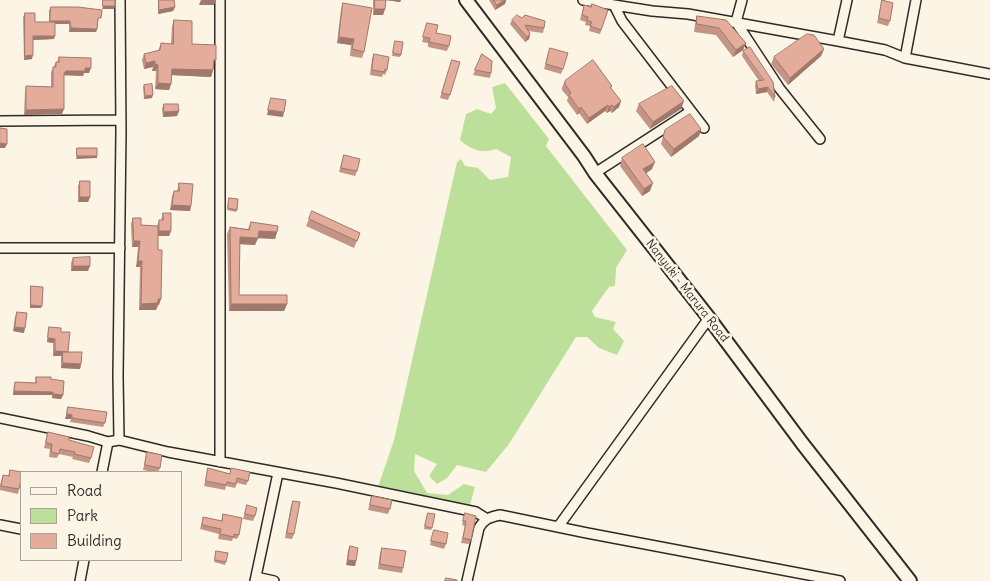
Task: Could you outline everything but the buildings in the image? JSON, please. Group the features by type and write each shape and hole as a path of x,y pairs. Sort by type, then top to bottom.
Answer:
{"street":[{"path":"119,440 120,0"},
{"path":"220,0 220,462"},
{"name":"Nanyuki - Marura Road","path":"466,0 595,173 709,318 802,443 909,581"},
{"path":"583,0 736,22 886,50 905,58 990,74"},
{"path":"742,0 736,22 780,90 820,139"},
{"path":"838,41 847,0"},
{"path":"905,58 916,0"},
{"path":"614,5 622,21 704,128"},
{"path":"595,173 691,111"},
{"path":"0,121 121,120"},
{"path":"0,248 120,248"},
{"path":"558,526 709,318"},
{"path":"0,418 88,436 108,442 119,440 168,452 336,483 476,512 487,518"},
{"path":"102,471 108,442"},
{"path":"274,581 255,579 278,473"},
{"path":"467,581 482,522 487,518 500,515 558,526 586,534 840,581"},
{"path":"0,525 20,529"},
{"path":"80,581 84,561"}],"green space":[{"path":"505,83 549,139 546,146 627,250 616,268 615,286 609,287 592,311 595,317 616,322 613,329 624,341 617,355 599,348 587,337 576,337 509,444 486,472 457,465 447,478 437,484 429,476 437,464 415,454 414,471 427,493 448,495 464,484 475,487 470,505 378,487 394,440 457,162 461,159 465,166 478,168 490,180 508,177 511,157 496,149 477,150 460,140 466,114 477,109 491,114 496,108 492,87"}]}
